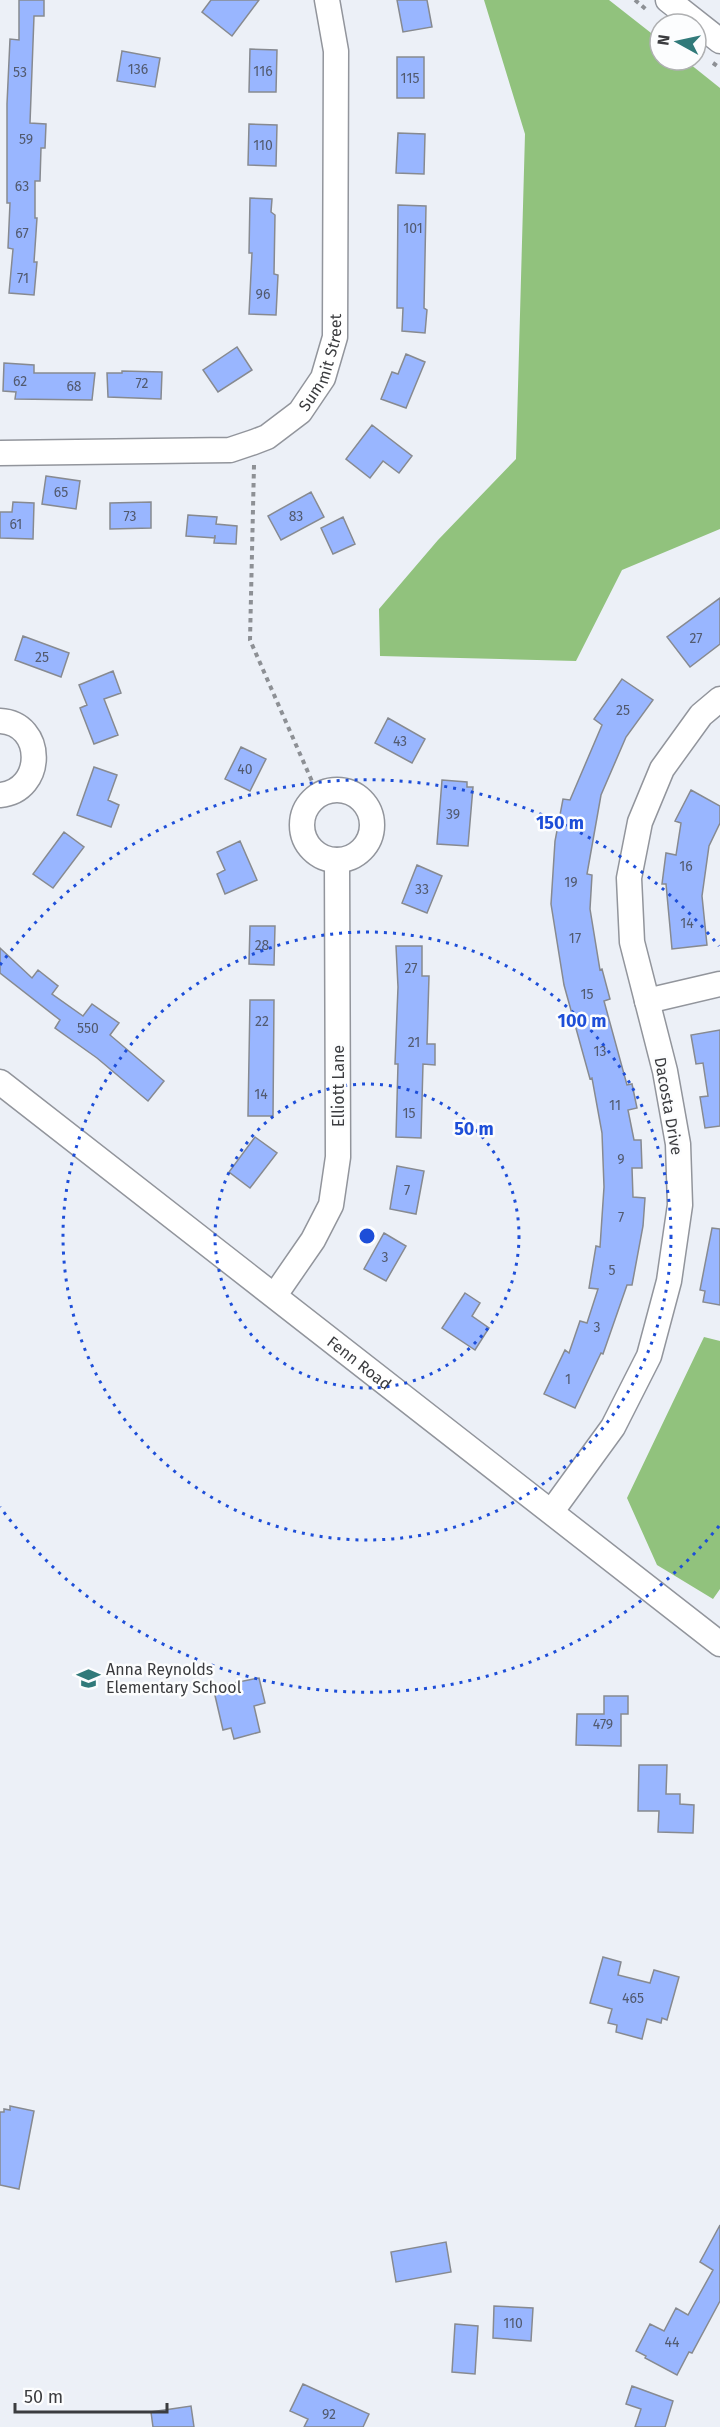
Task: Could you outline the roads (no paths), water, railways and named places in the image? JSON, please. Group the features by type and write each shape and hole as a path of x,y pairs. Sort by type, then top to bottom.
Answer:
{"street":[{"name":"Summit Street","path":"0,453 230,450 267,437 300,412 323,378 335,337 336,51 327,0"},
{"path":"668,0 720,41"},
{"name":"Dacosta Drive","path":"552,1511 613,1427 649,1356 669,1281 680,1205 678,1144 665,1071 632,942 628,878 640,822 662,769 701,715 720,699"},
{"path":"0,721 18,727 27,735 33,746 35,759 33,771 27,781 18,789 0,795"},
{"path":"335,789 352,792 366,803 372,819 371,836 362,851 354,856 337,860 320,855 307,843 303,835 303,817 311,801 318,795 335,789"},
{"name":"Elliott Lane","path":"275,1295 313,1240 331,1205 337,1166 337,860"},
{"path":"647,1001 720,984"},
{"name":"Fenn Road","path":"0,1082 720,1644"}],"place":[{"name":"Anna Reynolds Elementary School","path":"88,1678"}]}
